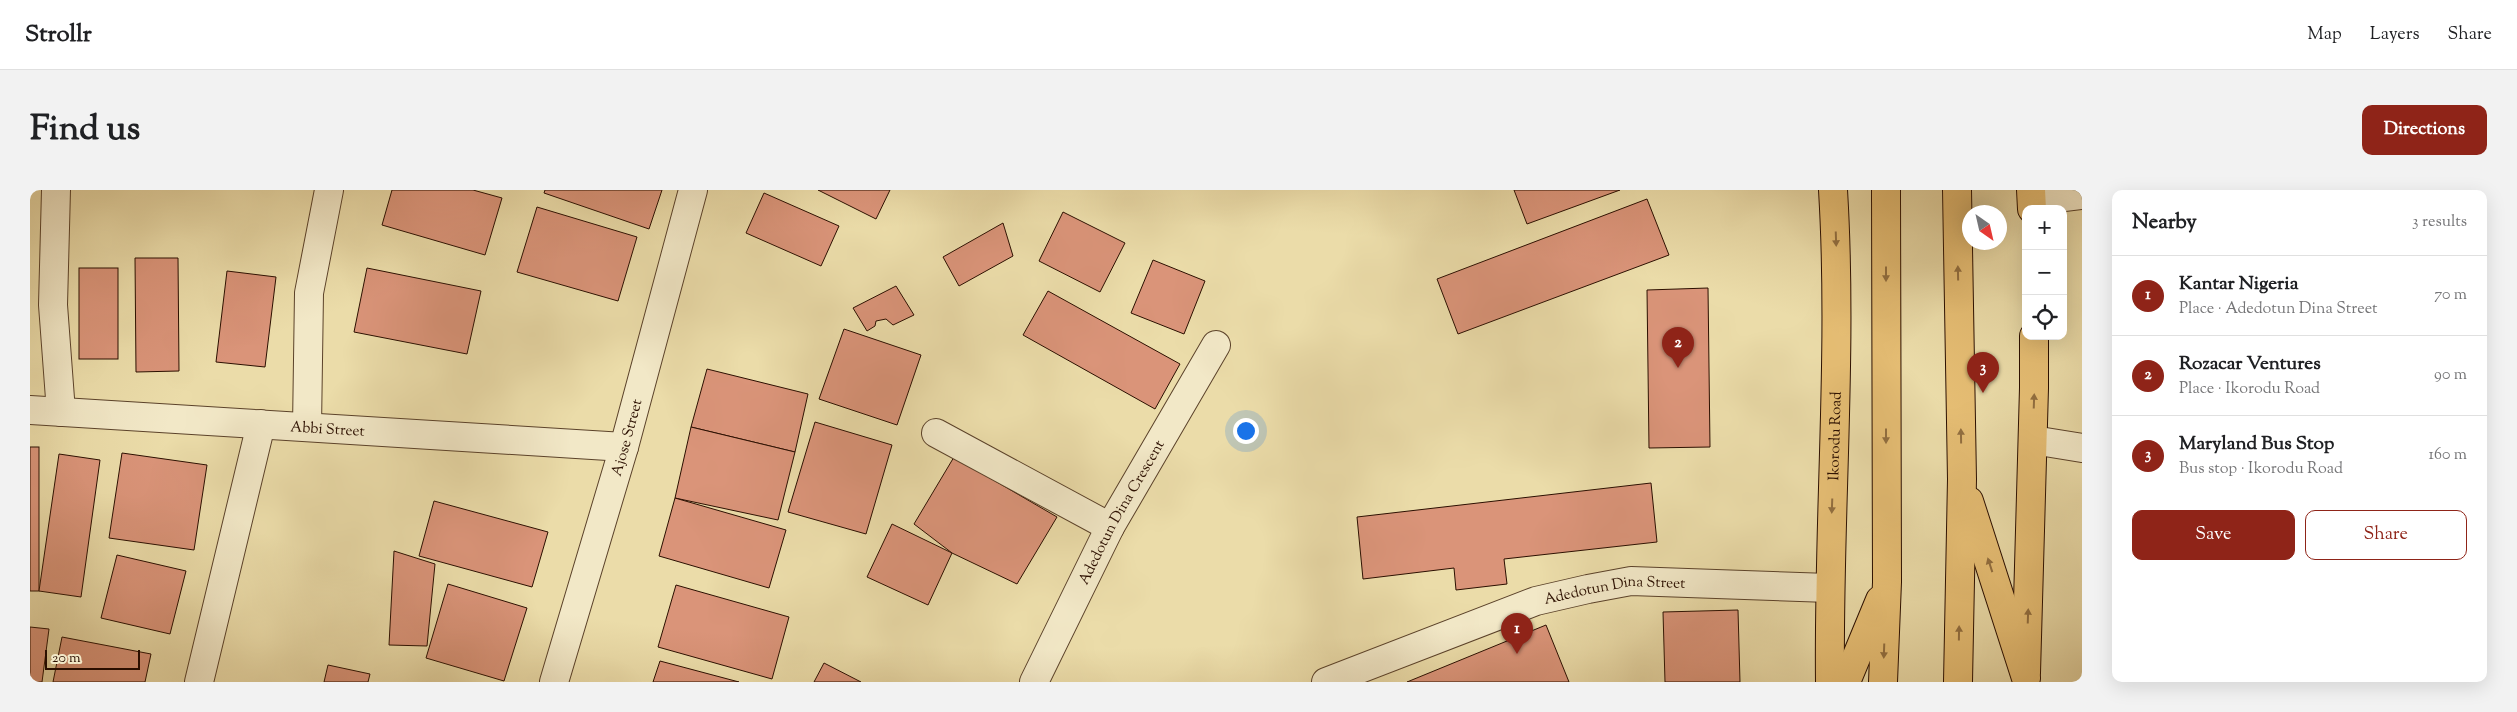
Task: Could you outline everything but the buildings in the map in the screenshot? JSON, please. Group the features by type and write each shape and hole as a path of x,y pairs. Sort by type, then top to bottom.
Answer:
{"main road":[{"name":"Ikorodu Road","path":"1830,682 1829,588 1836,402 1836,240 1833,190"},
{"path":"1883,682 1887,582 1886,190"},
{"path":"1957,190 1962,478 1958,682"},
{"path":"2026,680 2034,340"},
{"path":"1962,478 2026,680"},
{"path":"1846,682 1887,582"}],"street":[{"path":"56,190 53,306 61,412"},
{"path":"306,427 309,293 329,190"},
{"name":"Ajose Street","path":"554,682 624,447 693,190"},
{"path":"2032,200 2082,196"},
{"name":"Adedotun Dina Crescent","path":"1034,682 1110,527 1216,345"},
{"name":"Abbi Street","path":"30,410 624,447"},
{"path":"199,682 261,424"},
{"path":"936,433 1110,527"},
{"path":"2033,440 2082,448"},
{"name":"Adedotun Dina Street","path":"1326,682 1536,601 1588,589 1631,581 1829,588"}],"place":[{"name":"Rozacar Ventures","path":"1678,368"},
{"name":"Maryland Bus Stop","path":"1983,393"},
{"name":"Kantar Nigeria","path":"1517,654"}]}
